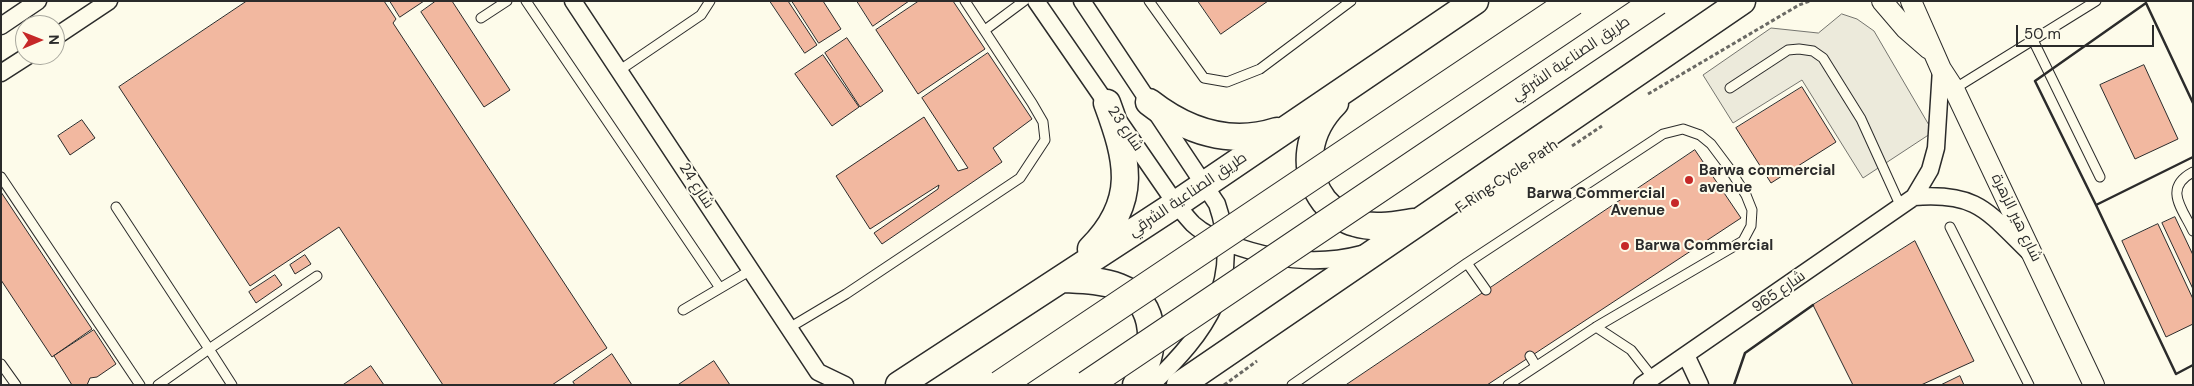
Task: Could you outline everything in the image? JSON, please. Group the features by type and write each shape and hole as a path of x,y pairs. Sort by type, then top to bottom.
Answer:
{"highway":[{"path":"1000,385 1573,1"},
{"name":"طريق الصناعية الشرقي","path":"1087,385 1657,1"}],"main road":[{"name":"طريق الصناعية الشرقي","path":"899,385 1290,127 1451,12 1475,1"},
{"path":"1180,385 1742,1"},
{"path":"1354,83 1329,109 1319,122 1314,133 1309,149 1312,180 1329,206 1343,218 1354,223 1370,226 1416,222"},
{"path":"1149,102 1166,116 1205,133 1248,137 1290,127"},
{"path":"1062,279 1111,226 1121,208 1126,189 1126,167 1122,145 1106,103"},
{"path":"1062,279 1118,286 1131,293 1141,303 1151,327 1151,348 1146,366 1136,385"}],"street":[{"path":"1,26 38,1"},
{"path":"65,30 109,1"},
{"name":"شارع 24","path":"573,1 789,328 818,378 845,385"},
{"name":"شارع 23","path":"1036,1 1176,204 1194,224 1211,236 1254,253 1304,261 1342,259 1376,250"},
{"path":"1082,1 1217,204 1227,242 1223,277 1214,307 1202,330 1183,354 1151,385"},
{"name":"شارع هير الزهرة","path":"1882,1 1937,61"},
{"name":"شارع هير الزهرة","path":"1911,1 1937,61 1954,89 2036,259 2092,384"},
{"name":"شارع 965","path":"1647,381 1686,356 1914,197 1930,170 1936,148 1937,61"},
{"path":"1,73 15,64"},
{"path":"1914,197 1934,195 1969,200 1984,208 2036,259"},
{"path":"1686,356 1700,385"}],"lane":[{"path":"481,18 507,1"},
{"path":"526,1 720,288"},
{"path":"620,70 700,15 710,1"},
{"path":"789,328 846,294 1020,178 1045,140 1043,122 965,1"},
{"path":"985,30 1024,1"},
{"path":"1148,1 1204,78 1227,82 1260,69 1351,1"},
{"path":"1954,89 2096,1"},
{"path":"2033,40 2100,177"},
{"path":"1730,88 1788,50 1813,51 1823,58 1861,119 1900,208"},
{"path":"1292,385 1467,263 1663,134 1683,129 1700,135 1711,144 1746,195 1752,210 1750,226 1743,241 1596,327 1508,385"},
{"path":"2193,172 2183,178 2176,186 2177,197 2193,231"},
{"path":"1,177 140,385"},
{"path":"116,206 232,385"},
{"path":"1950,227 2029,385"},
{"path":"1467,263 1486,290"},
{"path":"684,310 751,270"},
{"path":"158,385 317,276"},
{"path":"1596,327 1631,350 1647,381"},
{"path":"1530,356 1536,366"},
{"path":"1,364 16,385"}],"path":[{"path":"1647,95 1810,1"},
{"name":"F Ring Cycle Path","path":"1564,152 1609,121"},
{"path":"1224,385 1262,358"}],"shaded area":[{"path":"1842,14 1857,19 1874,31 1933,132 1863,178 1802,80 1733,123 1703,75 1771,28 1818,33"}],"building":[{"path":"247,1 384,1 396,19 393,23 607,348 552,385 443,385 339,227 250,286 119,87"},
{"path":"390,1 424,1 400,17"},
{"path":"436,1 452,1 510,90 484,107 421,12"},
{"path":"770,1 788,1 817,45 805,53"},
{"path":"792,1 823,1 841,29 819,43"},
{"path":"857,1 909,1 873,26"},
{"path":"919,1 953,1 985,49 918,94 876,30"},
{"path":"1198,1 1268,1 1221,34"},
{"path":"847,38 883,91 860,107 825,53"},
{"path":"988,53 1032,119 993,148 1002,162 882,244 874,233 938,189 939,185 870,229 836,176 924,117 958,171 968,168 922,98"},
{"path":"823,55 859,107 832,126 795,74"},
{"path":"2144,65 2178,139 2135,159 2100,85"},
{"path":"1802,87 1836,142 1771,183 1736,128"},
{"path":"82,120 95,138 70,155 58,136"},
{"name":"Barwa Commercial","path":"1695,150 1741,218 1487,385 1346,385"},
{"path":"1,192 92,329 52,357 1,280"},
{"path":"2175,217 2193,255 2193,289 2162,223"},
{"path":"2158,224 2193,299 2193,324 2166,337 2122,241"},
{"path":"1915,241 1974,361 1921,385 1853,385 1813,305"},
{"path":"305,255 311,264 295,274 290,265"},
{"path":"275,275 282,285 256,303 249,292"},
{"path":"94,330 116,364 97,377 90,378 87,385 72,385 54,356"},
{"path":"612,354 632,385 575,385 573,382"},
{"path":"714,361 730,385 678,385"},
{"path":"371,366 384,385 343,385"},
{"path":"1960,376 1964,385 1941,385"}],"wall":[{"path":"2096,205 2035,81 2146,3 2193,103"},
{"path":"2193,157 2096,205 2176,374 2193,365"},
{"path":"1734,385 1745,353 1813,305"}],"place":[{"name":"Barwa commercial avenue","path":"1689,180"},
{"name":"Barwa Commercial Avenue","path":"1675,203"},
{"name":"Barwa Commercial","path":"1625,246"}]}
